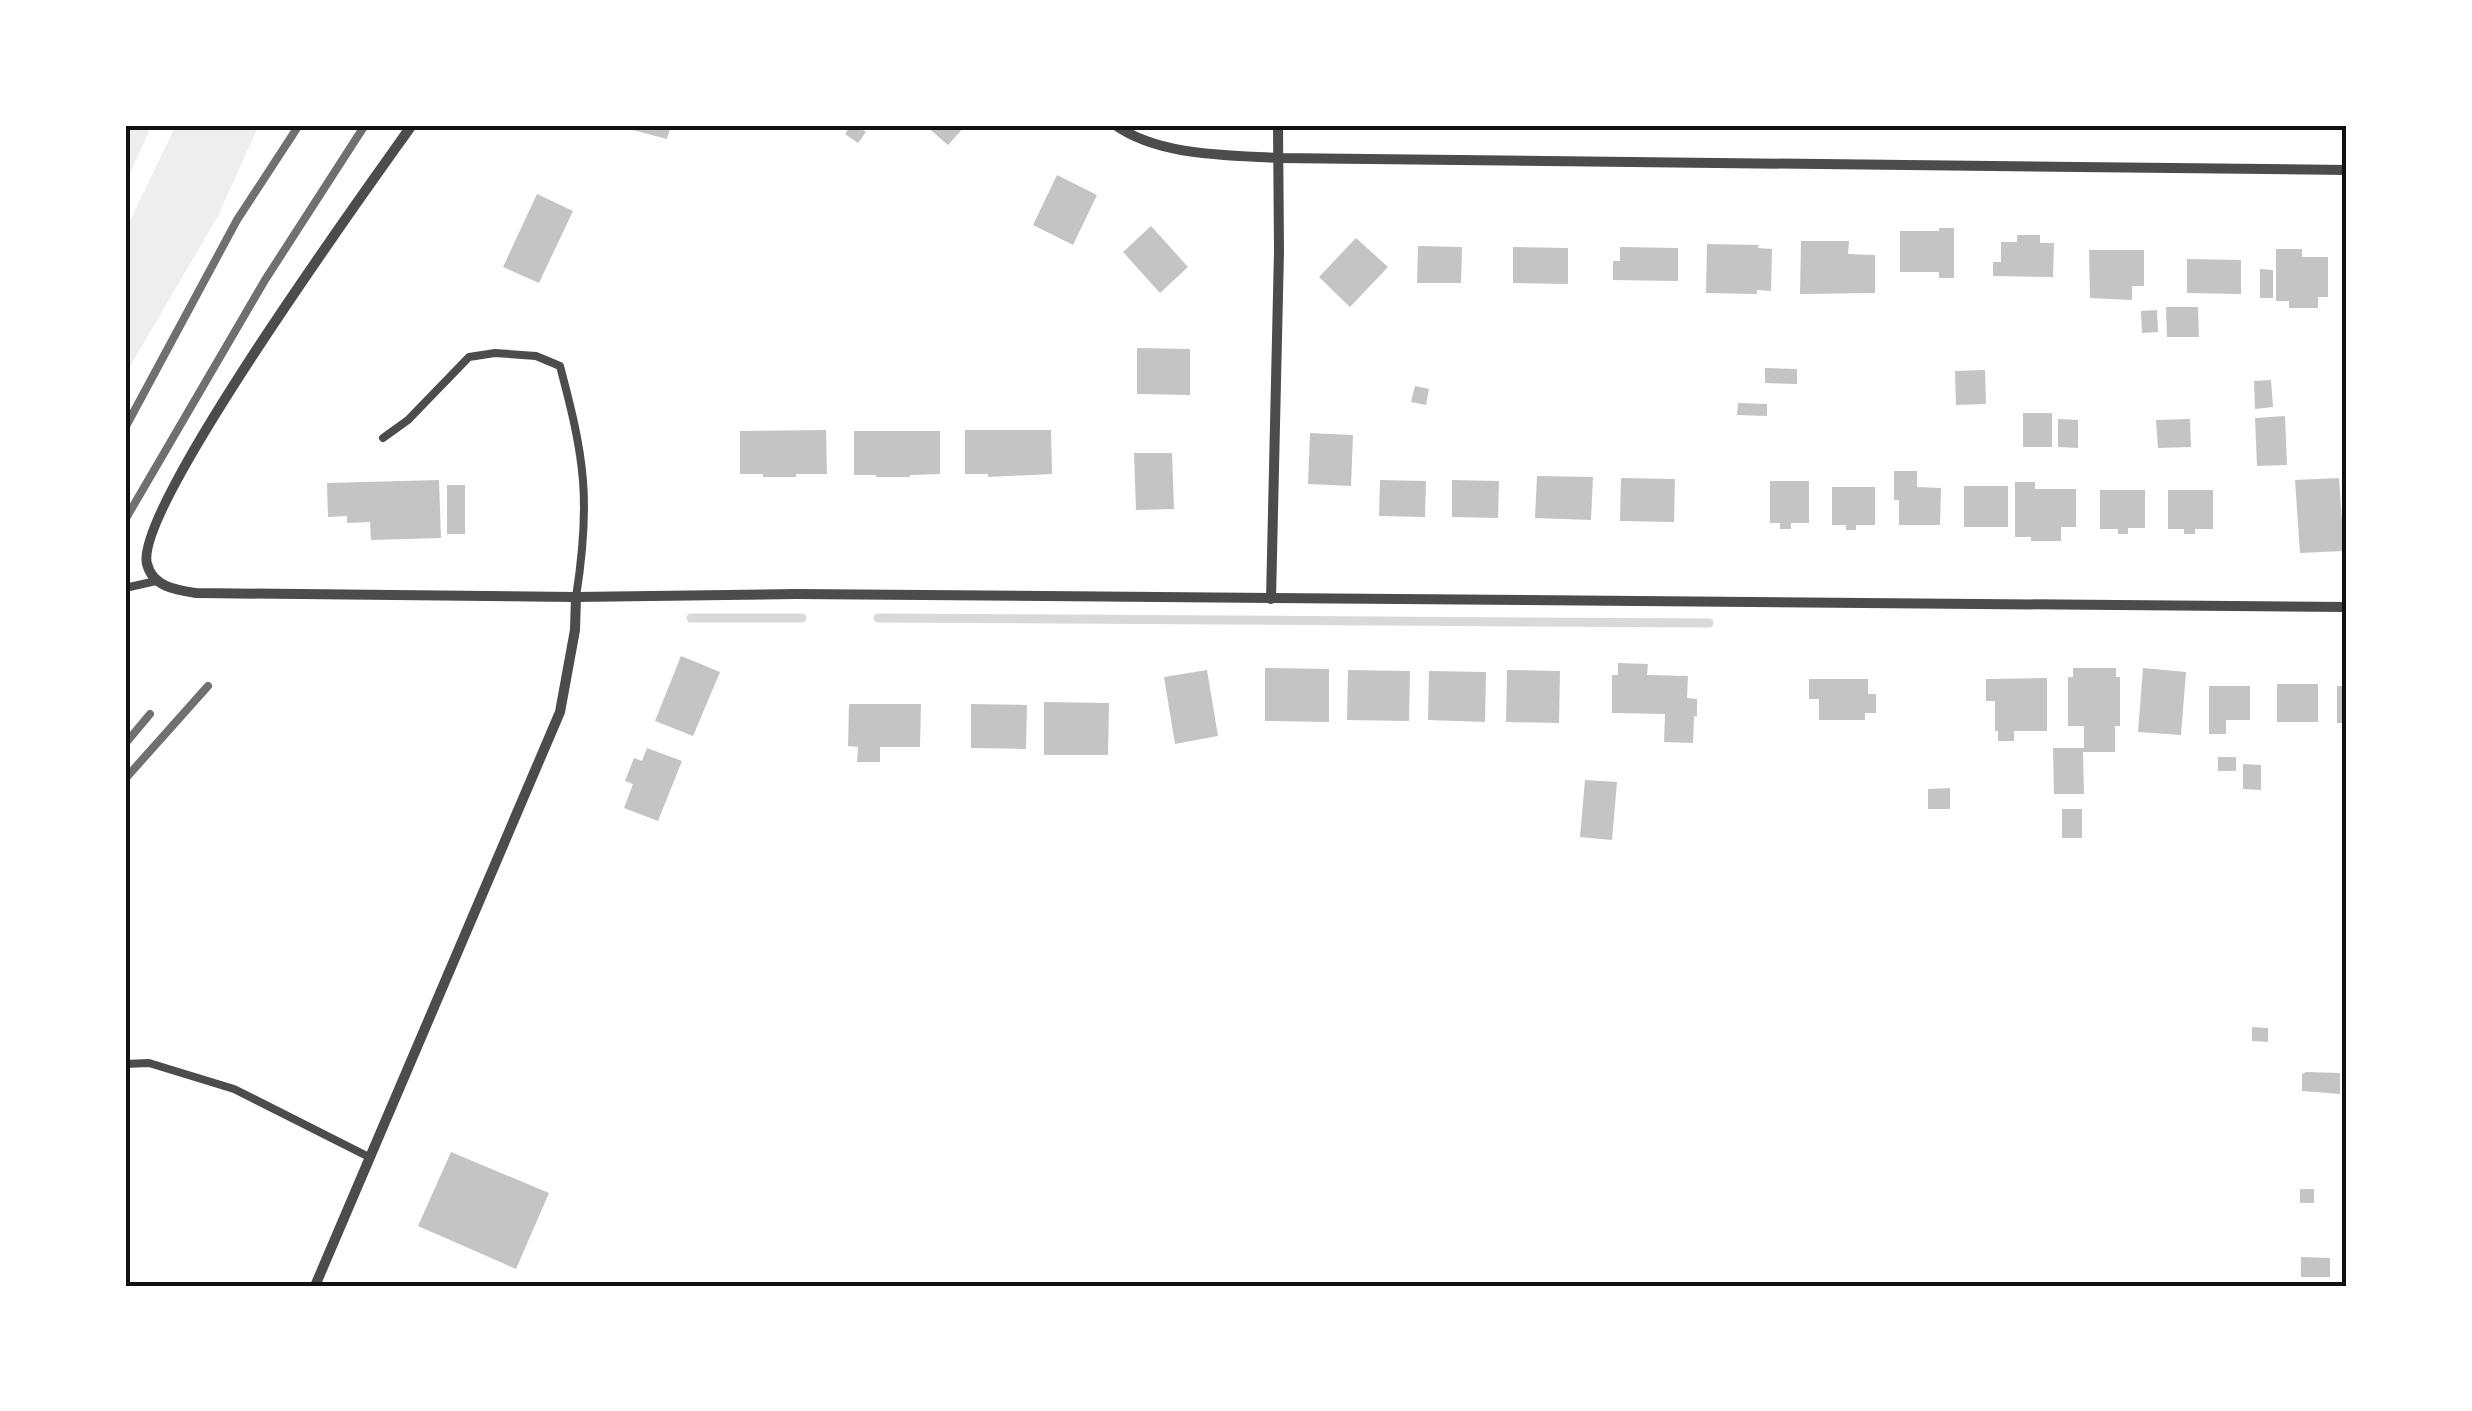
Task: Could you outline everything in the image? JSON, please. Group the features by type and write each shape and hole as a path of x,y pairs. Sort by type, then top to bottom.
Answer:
{"street":[{"path":"412,125 312,265 174,483 148,542 146,563 156,581 196,594 796,594 2347,608"},
{"path":"1115,125 1142,138 1189,151 1278,158 2347,170"},
{"path":"1270,599 1280,250 1278,125"},
{"path":"315,1286 560,712 575,630 576,597"}],"lane":[{"path":"383,438 408,420 469,357 495,353 536,356 560,366 583,480 582,553 576,597"},
{"path":"125,588 156,581"},
{"path":"125,1064 149,1063 234,1089 368,1158"}],"shaded area":[{"path":"125,125 152,125 125,184"},
{"path":"176,125 259,125 218,216 125,375 125,231"}],"building":[{"path":"614,125 671,125 667,139"},
{"path":"851,125 866,132 858,143 845,134"},
{"path":"925,125 966,125 948,145"},
{"path":"1057,175 1097,195 1073,245 1033,225"},
{"path":"537,194 573,211 539,283 503,267"},
{"path":"1151,226 1188,267 1160,293 1123,252"},
{"path":"1954,228 1954,278 1939,278 1939,272 1900,272 1900,231"},
{"path":"2017,235 2040,235 2040,243 2054,243 2053,277 1993,276 1993,262 2001,262 2001,242 2017,242"},
{"path":"1356,238 1388,267 1350,307 1319,277"},
{"path":"1801,241 1849,241 1848,254 1875,255 1875,293 1800,294"},
{"path":"1707,244 1772,249 1771,291 1706,293"},
{"path":"1418,246 1462,247 1461,283 1417,283"},
{"path":"1513,247 1568,248 1568,284 1513,283"},
{"path":"1620,247 1678,248 1678,281 1613,280 1613,261 1620,261"},
{"path":"2276,249 2302,249 2302,257 2328,257 2328,297 2318,297 2318,308 2289,308 2289,301 2276,301"},
{"path":"2089,250 2144,250 2144,286 2132,286 2132,300 2090,298"},
{"path":"2187,259 2241,260 2241,294 2187,293"},
{"path":"2260,269 2273,270 2273,298 2260,298"},
{"path":"2166,307 2198,307 2199,337 2167,337"},
{"path":"2157,310 2158,332 2142,333 2141,311"},
{"path":"1137,348 1190,349 1190,395 1137,394"},
{"path":"1765,368 1797,369 1797,384 1765,383"},
{"path":"1985,370 1986,404 1956,405 1955,371"},
{"path":"2271,380 2273,407 2255,409 2254,381"},
{"path":"1415,386 1429,389 1426,405 1411,402"},
{"path":"1738,403 1767,404 1767,416 1737,415"},
{"path":"2023,413 2052,413 2052,447 2023,447"},
{"path":"2285,416 2287,465 2257,466 2255,418"},
{"path":"2058,419 2078,420 2078,448 2058,447"},
{"path":"2190,419 2191,447 2158,448 2156,420"},
{"path":"826,430 827,474 740,474 740,431"},
{"path":"965,430 1051,430 1052,474 965,474"},
{"path":"854,431 940,431 940,474 854,475"},
{"path":"1310,433 1353,435 1351,486 1308,484"},
{"path":"1134,453 1172,453 1174,509 1136,510"},
{"path":"1894,471 1917,471 1917,487 1941,488 1940,525 1899,525"},
{"path":"1537,476 1593,477 1591,520 1535,518"},
{"path":"1621,478 1675,479 1674,522 1620,521"},
{"path":"2339,478 2344,551 2300,553 2295,480"},
{"path":"439,480 441,538 371,540 370,522 347,523 347,516 328,517 327,483"},
{"path":"1380,480 1426,481 1425,517 1379,516"},
{"path":"1452,480 1499,481 1498,518 1452,517"},
{"path":"1770,481 1809,481 1809,523 1791,523 1791,529 1780,529 1780,523 1770,523"},
{"path":"2015,482 2035,482 2035,489 2076,489 2076,527 2061,527 2061,541 2015,537"},
{"path":"447,485 465,485 465,534 447,534"},
{"path":"1964,486 2008,486 2008,527 1964,527"},
{"path":"1832,487 1875,487 1875,525 1856,525 1856,530 1846,530 1846,525 1832,525"},
{"path":"2100,490 2145,490 2145,528 2128,528 2128,534 2118,534 2118,529 2100,529"},
{"path":"2168,490 2213,490 2213,529 2195,529 2195,534 2184,534 2184,529 2168,529"},
{"path":"681,656 720,672 693,736 655,721"},
{"path":"1618,663 1648,664 1647,675 1688,676 1687,698 1697,699 1693,743 1664,742 1665,714 1612,713 1612,675 1618,675"},
{"path":"1265,668 1329,669 1329,722 1265,721"},
{"path":"2073,668 2116,668 2116,677 2120,677 2120,726 2115,726 2115,752 2083,752 2084,794 2054,794 2053,748 2084,748 2084,726 2068,726 2068,677 2073,677"},
{"path":"2143,668 2186,672 2181,735 2138,732"},
{"path":"1207,670 1218,736 1175,744 1164,677"},
{"path":"1348,670 1410,671 1409,721 1347,720"},
{"path":"1507,670 1560,671 1559,723 1506,722"},
{"path":"1429,671 1486,672 1485,722 1428,720"},
{"path":"2047,678 2047,731 2014,731 2014,741 1998,741 1995,701 1986,701 1986,679"},
{"path":"1809,679 1868,679 1868,694 1876,694 1876,713 1865,713 1865,720 1819,720 1819,699 1809,699"},
{"path":"2277,684 2318,684 2318,722 2277,722"},
{"path":"2209,686 2250,686 2250,720 2226,720 2226,734 2209,734"},
{"path":"2337,686 2347,686 2347,723 2337,723"},
{"path":"1044,702 1109,703 1108,755 1044,755"},
{"path":"849,704 921,704 920,747 880,747 880,762 857,762 858,747 848,746"},
{"path":"971,704 1027,705 1026,749 971,748"},
{"path":"647,748 682,761 658,821 624,808 633,784 625,781 634,758 642,761"},
{"path":"2218,757 2236,757 2236,771 2218,771"},
{"path":"2243,764 2261,765 2261,790 2243,789"},
{"path":"1585,780 1617,782 1612,840 1580,837"},
{"path":"1950,788 1950,809 1928,809 1928,789"},
{"path":"2062,809 2082,809 2082,838 2062,838"},
{"path":"2252,1027 2268,1028 2268,1042 2252,1041"},
{"path":"2340,1073 2340,1094 2302,1091 2302,1074"},
{"path":"451,1152 549,1193 516,1269 418,1226"},
{"path":"2300,1189 2314,1189 2314,1203 2300,1203"},
{"path":"2301,1257 2330,1258 2330,1277 2301,1277"}],"waterway":[{"path":"691,618 802,618"},
{"path":"878,618 1709,623"}],"railway":[{"path":"125,428 237,220 299,125"},
{"path":"125,520 265,280 365,125"},
{"path":"125,779 208,686"},
{"path":"125,744 150,714"}]}
